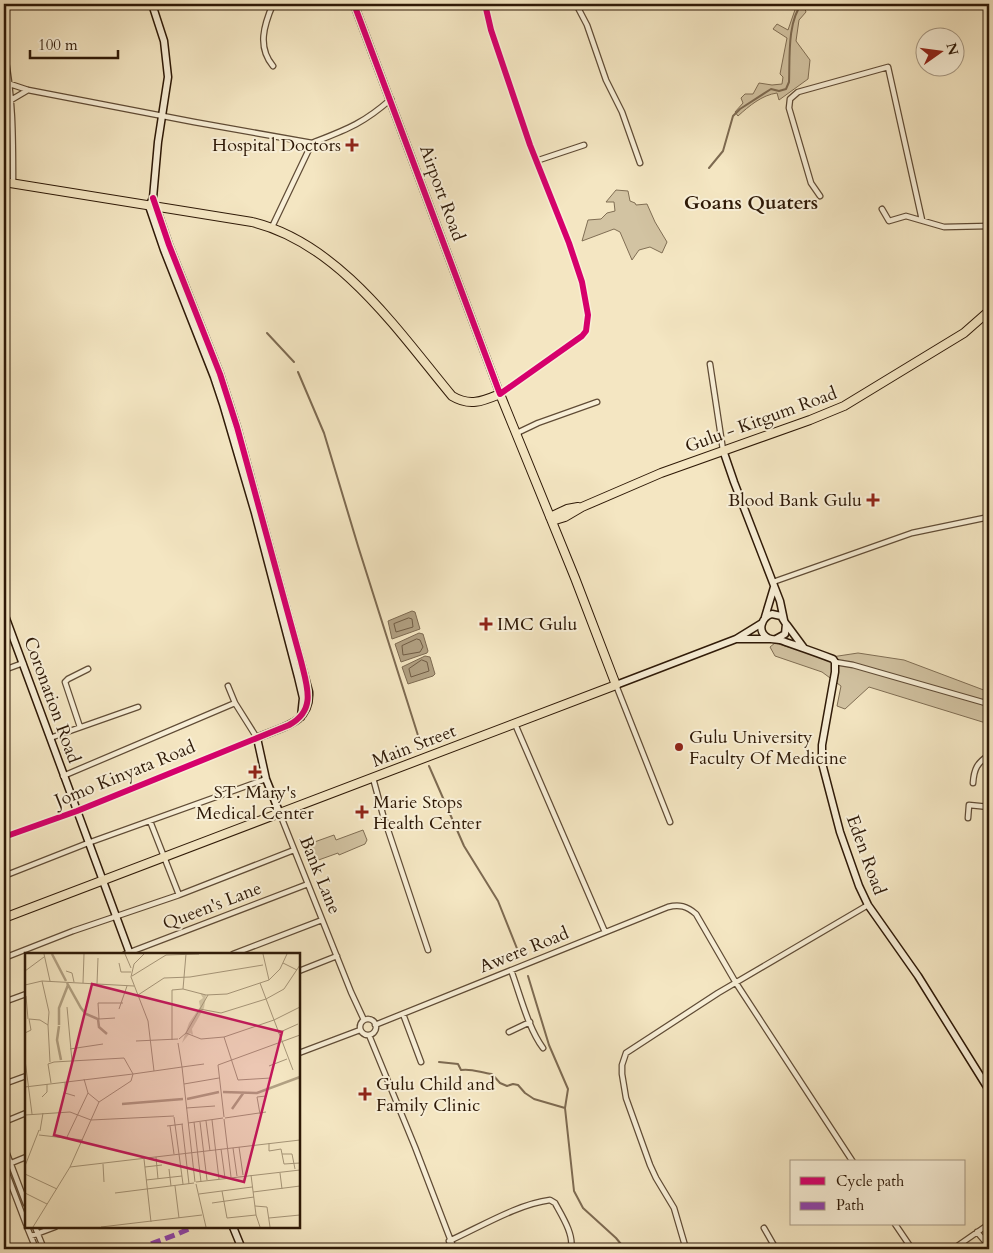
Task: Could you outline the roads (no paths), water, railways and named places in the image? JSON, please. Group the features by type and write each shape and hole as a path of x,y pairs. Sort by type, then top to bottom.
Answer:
{"main road":[{"path":"4,182 153,203 272,227 299,240 353,281 375,304 452,396 466,403 475,403 500,394 616,686"},
{"name":"Gulu - Kitgum Road","path":"551,519 661,473 810,420 850,403 964,333 989,311"},
{"path":"545,504 566,513 556,533"},
{"name":"Main Street","path":"4,918 616,686"}],"street":[{"path":"152,4 164,41 168,86 153,180 153,203 164,250 214,376 246,468 298,677 302,698 301,717 289,725 257,738 235,703 228,686"},
{"path":"273,4 265,22 263,37 269,60 274,66"},
{"name":"Airport Road","path":"354,4 500,394"},
{"path":"485,4 494,39 536,162 569,243 582,282 588,315 586,331 582,336 500,394"},
{"path":"576,4 587,25 606,80 622,112 640,163"},
{"path":"4,50 10,84 13,126 13,183"},
{"path":"820,196 811,183 789,108 790,99 798,92 888,67 922,220"},
{"path":"10,84 28,90 312,143 354,127 391,99"},
{"path":"11,100 28,90"},
{"path":"272,227 312,143"},
{"path":"536,162 584,145"},
{"path":"882,208 889,221 906,216 952,228 989,226"},
{"path":"710,364 724,450 734,482 780,601 785,622 784,634 773,639 736,639"},
{"path":"517,433 538,423 596,402"},
{"path":"774,585 912,533 989,517"},
{"path":"774,585 763,620 764,634 773,639 804,648 833,659 835,662 854,665 989,704"},
{"name":"Coronation Road","path":"4,613 128,953"},
{"path":"736,639 772,614 781,616 804,648"},
{"name":"Main Street","path":"616,686 736,639"},
{"name":"Eden Road","path":"835,662 835,672 822,745 822,764 840,832 859,886 868,904 918,976 989,1090"},
{"path":"4,670 23,664"},
{"path":"80,727 65,682 88,669"},
{"path":"616,686 670,822"},
{"path":"63,776 235,703"},
{"path":"50,738 138,707"},
{"path":"515,724 605,932"},
{"name":"Bank Lane","path":"257,738 266,779 364,1020"},
{"name":"Jomo Kinyata Road","path":"4,837 77,811 257,738"},
{"path":"973,783 974,772 979,762 989,756"},
{"path":"372,778 428,950"},
{"path":"4,876 88,843 266,779"},
{"path":"968,818 969,805 989,807"},
{"path":"150,821 178,895"},
{"path":"4,958 73,931 178,895 294,850"},
{"name":"Queen's Lane","path":"131,953 308,884"},
{"path":"686,1249 674,1208 656,1178 626,1098 622,1065 626,1053 718,993 868,904"},
{"name":"Awere Road","path":"375,1025 676,905 684,906 696,914 736,983"},
{"path":"236,953 322,920"},
{"path":"300,971 337,956"},
{"path":"512,970 530,1022 543,1048"},
{"path":"736,983 853,1160"},
{"path":"4,1002 25,994"},
{"path":"404,1014 421,1062"},
{"path":"364,1020 370,1020 375,1025 375,1030 369,1035 364,1034 360,1030 360,1024 364,1020"},
{"path":"508,1032 530,1022"},
{"path":"300,1053 360,1030"},
{"path":"369,1035 454,1249"},
{"path":"4,1084 25,1076"},
{"path":"4,1122 25,1114"},
{"path":"4,1146 25,1196"},
{"path":"25,1157 4,1166 25,1220"},
{"path":"450,1241 526,1207 550,1200 555,1203 568,1230 572,1243 571,1249"},
{"path":"953,1249 989,1224"},
{"path":"896,1226 912,1249"},
{"path":"28,1228 36,1249"},
{"path":"35,1228 44,1249"},
{"path":"31,1236 53,1228"},
{"path":"233,1228 242,1249"},
{"path":"764,1228 776,1249"},
{"path":"977,1232 989,1246"}],"water":[{"path":"412,611 415,612 420,629 392,639 388,621"},
{"path":"419,633 423,634 427,653 401,662 395,644"},
{"path":"425,656 430,657 435,674 408,684 402,667"}],"waterway":[{"path":"709,168 723,151 733,116 740,109 771,89 779,91 786,89 789,82 792,30 797,11 802,4"},
{"path":"267,333 294,362"},
{"path":"298,372 324,433 422,748"},
{"path":"429,766 464,846 498,901 520,956"},
{"path":"528,976 549,1045 568,1089 565,1108 574,1191 583,1208 616,1238 625,1249"},
{"path":"439,1062 458,1064 461,1070 473,1070 492,1074 500,1083 507,1086 518,1085 534,1099 565,1108"}],"place":[{"name":"Hospital Doctors","path":"352,145"},
{"name":"Blood Bank Gulu","path":"873,500"},
{"name":"IMC Gulu","path":"486,624"},
{"name":"Gulu University Faculty Of Medicine","path":"679,747"},
{"name":"ST. Mary's Medical Center","path":"255,772"},
{"name":"Marie Stops Health Center","path":"362,812"},
{"name":"Gulu Child and Family Clinic","path":"365,1094"}],"district":[{"name":"Goans Quaters","path":"751,202"}]}
